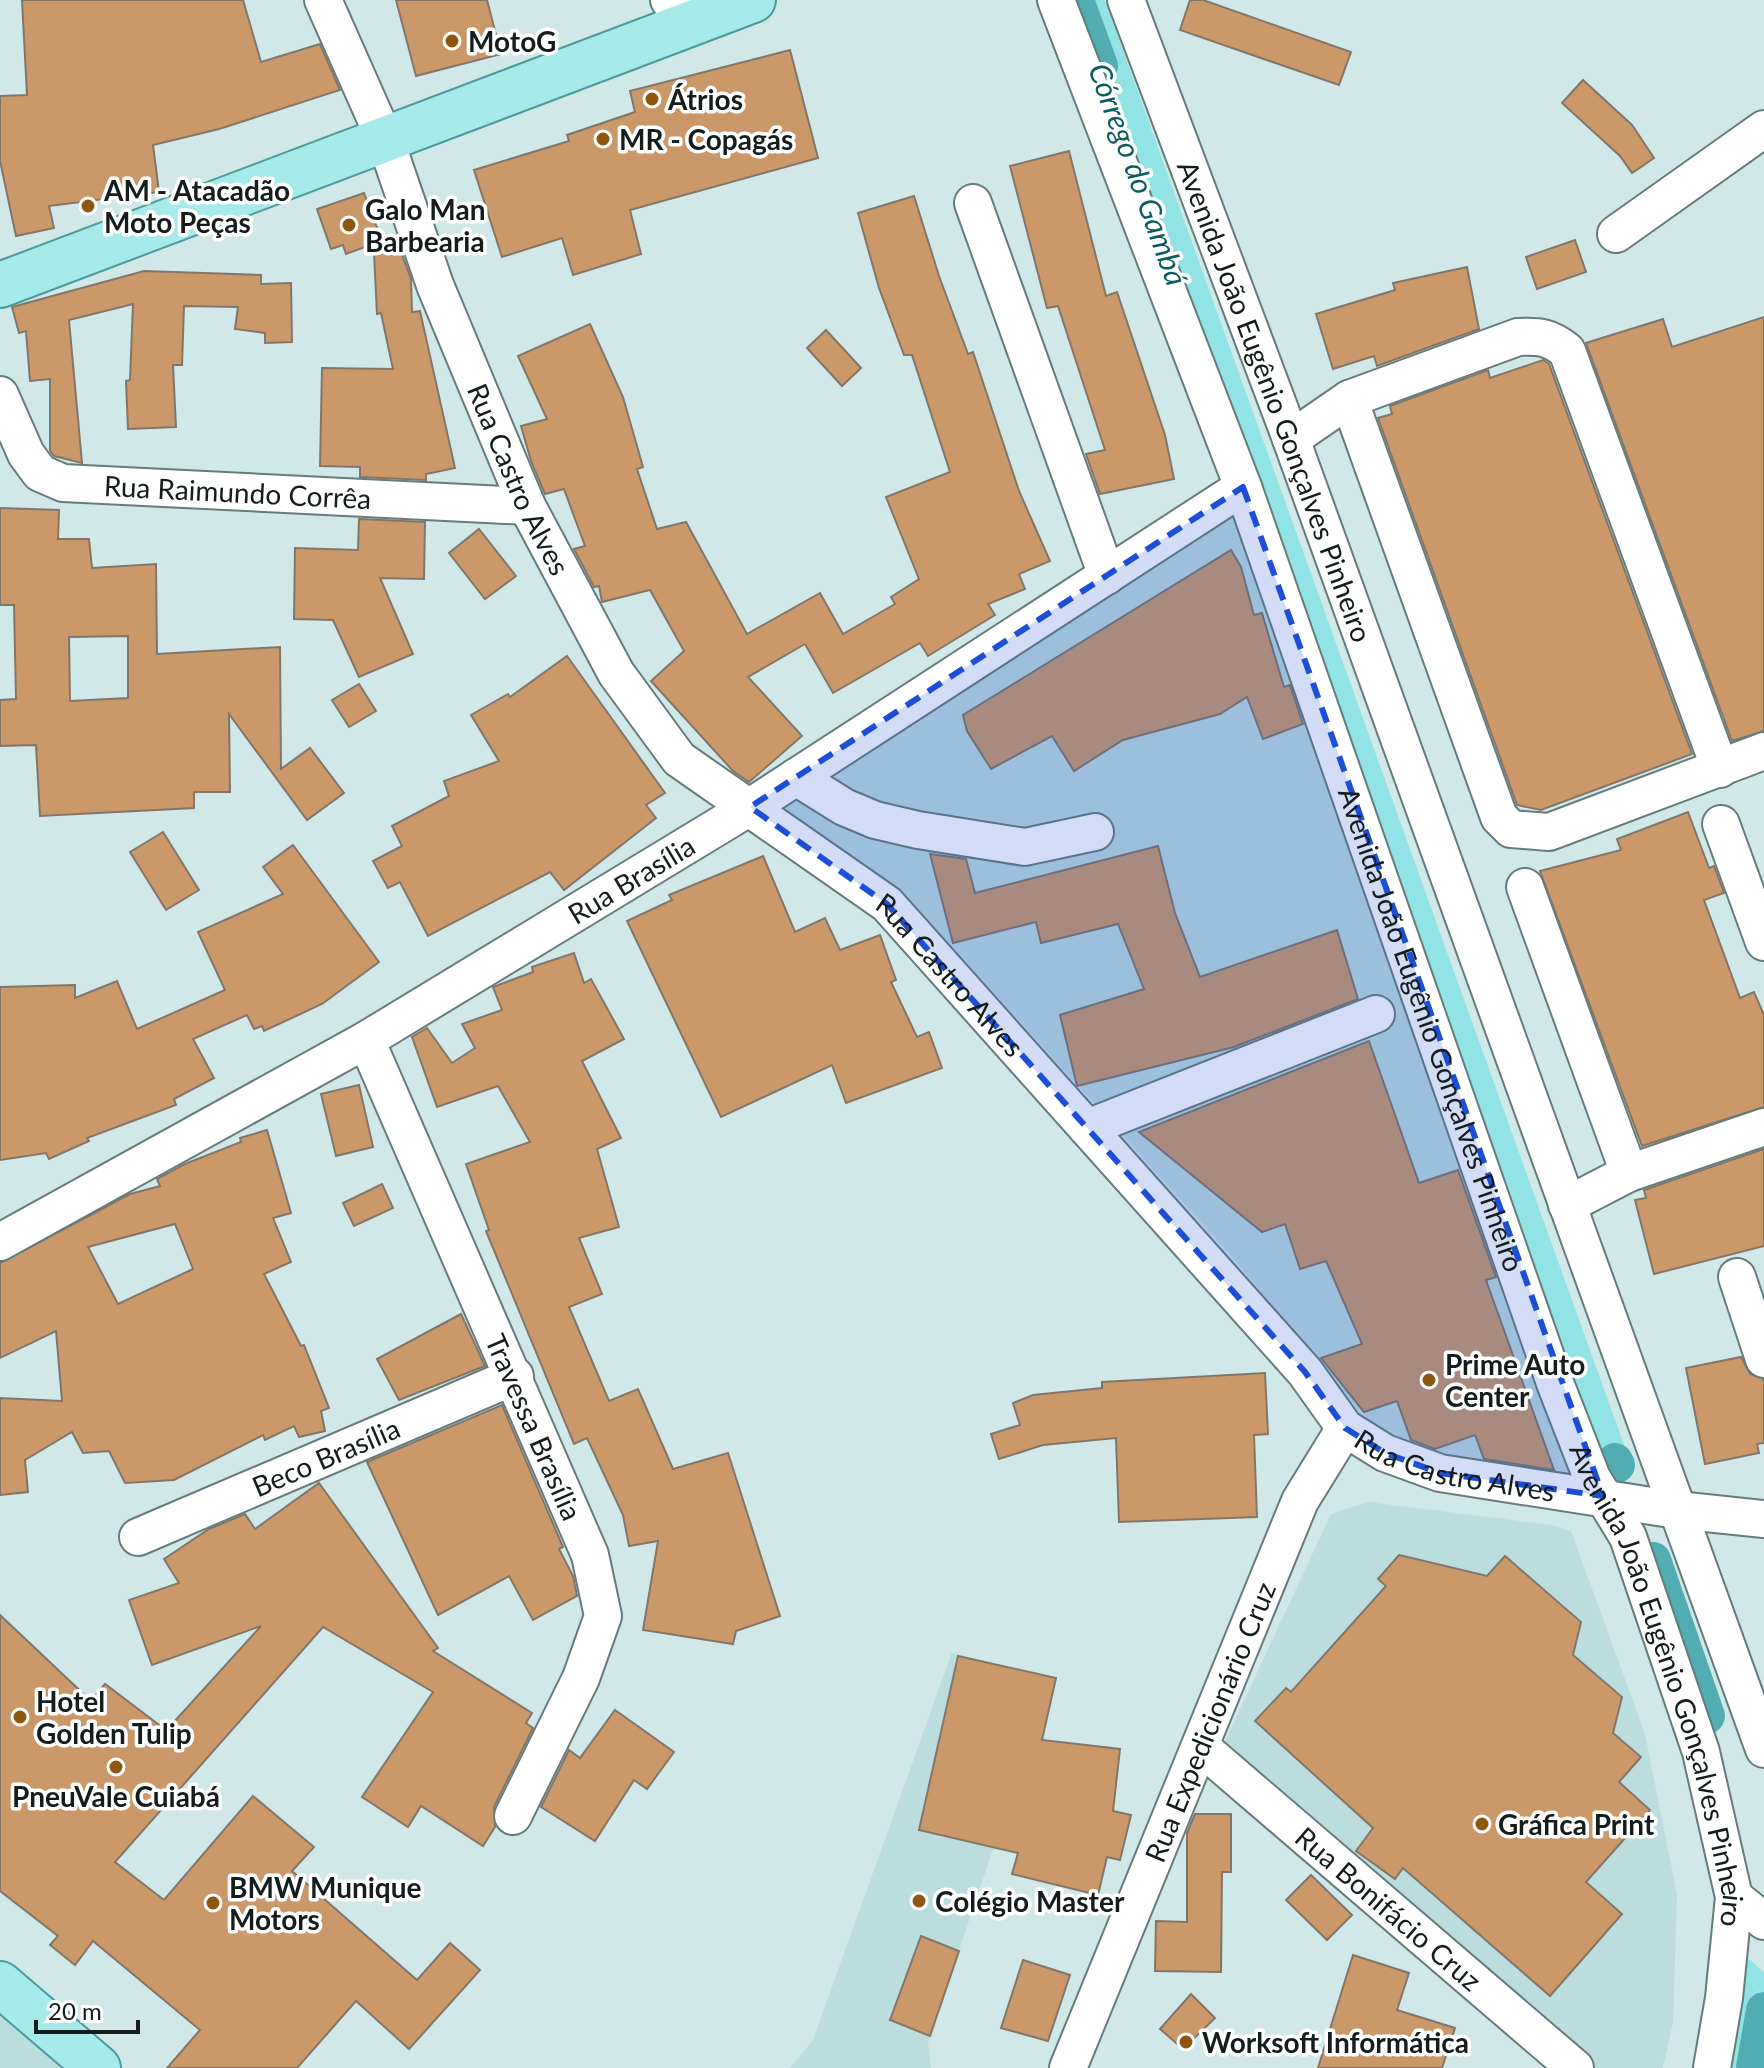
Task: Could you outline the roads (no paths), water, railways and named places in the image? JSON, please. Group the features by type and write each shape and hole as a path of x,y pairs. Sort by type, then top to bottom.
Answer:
{"main road":[{"path":"0,285 386,142 679,13 753,0"},
{"path":"0,1984 98,2068"}],"street":[{"name":"Rua Castro Alves","path":"323,0 386,142 435,285 527,506 616,673 679,759 887,904 1305,1372 1345,1428 1385,1453 1440,1473 1603,1496 1677,1510 1764,1519"},
{"name":"Avenida João Eugênio Gonçalves Pinheiro","path":"1056,0 1243,487 1555,1383 1592,1478 1628,1537 1687,1702 1734,1897 1724,1998 1712,2068"},
{"name":"Avenida João Eugênio Gonçalves Pinheiro","path":"1126,0 1291,439 1764,1749"},
{"path":"1616,234 1764,129"},
{"path":"973,203 1107,576"},
{"path":"1291,439 1349,399 1518,337 1553,339 1567,351 1720,769"},
{"name":"Rua Raimundo Corrêa","path":"0,395 26,454 40,473 63,483 527,506"},
{"path":"1349,399 1499,817 1511,829 1549,832 1764,751"},
{"name":"Rua Brasília","path":"0,1242 366,1040 750,807 1243,487"},
{"path":"796,777 844,807 875,820 946,835 1025,847 1095,832"},
{"path":"1721,824 1764,942"},
{"path":"1525,887 1629,1173"},
{"path":"1087,1128 1376,1014"},
{"name":"Travessa Brasília","path":"366,1040 515,1376 590,1555 603,1616 581,1678 513,1816"},
{"path":"1567,1205 1629,1173 1764,1127"},
{"path":"1737,1277 1764,1359"},
{"name":"Beco Brasília","path":"138,1537 515,1376"},
{"name":"Rua Expedicionário Cruz","path":"1068,2068 1202,1748 1300,1501 1345,1428"},
{"name":"Rua Bonifácio Cruz","path":"1202,1748 1575,2068"},
{"path":"1734,1897 1764,1921"}],"waterway":[{"name":"Córrego do Gambá","path":"1076,0 1100,66"},
{"name":"Córrego do Gambá","path":"1615,1461 1617,1465"},
{"name":"Córrego do Gambá","path":"1653,1560 1707,1716"},
{"name":"Córrego do Gambá","path":"1754,2068 1764,2010"}],"place":[{"name":"MotoG","path":"452,41"},
{"name":"Átrios","path":"652,99"},
{"name":"MR - Copagás","path":"603,139"},
{"name":"AM - Atacadão Moto Peças","path":"88,206"},
{"name":"Galo Man Barbearia","path":"349,225"},
{"name":"Prime Auto Center","path":"1429,1380"},
{"name":"Hotel Golden Tulip","path":"20,1717"},
{"name":"PneuVale Cuiabá","path":"116,1767"},
{"name":"Gráfica Print","path":"1482,1824"},
{"name":"Colégio Master","path":"919,1901"},
{"name":"BMW Munique Motors","path":"213,1903"},
{"name":"Worksoft Informática","path":"1186,2042"}]}
